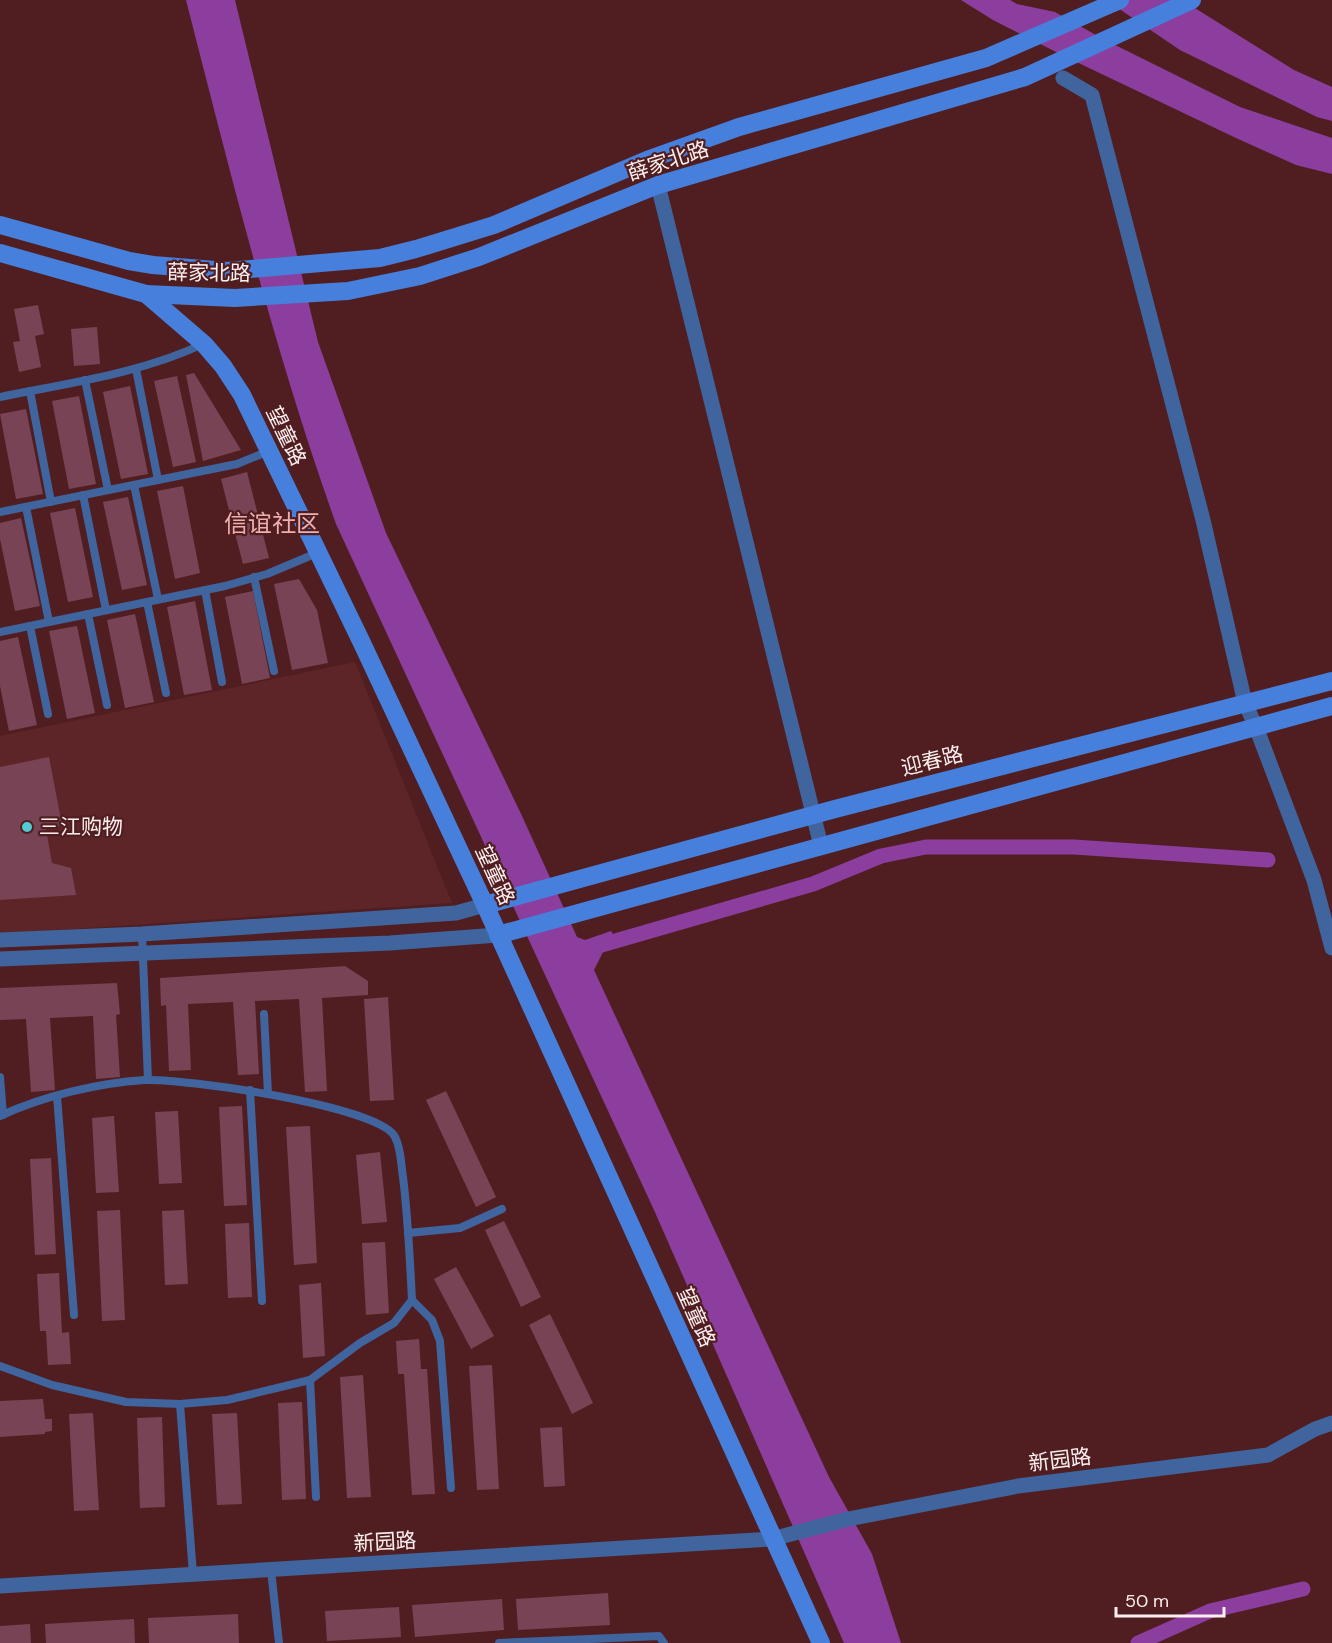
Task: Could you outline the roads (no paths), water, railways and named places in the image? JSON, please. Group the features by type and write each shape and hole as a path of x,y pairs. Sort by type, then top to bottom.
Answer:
{"main road":[{"name":"薛家北路","path":"0,225 129,261 171,266 237,270 380,258 494,225 647,160 740,127 986,58 1120,0"},
{"name":"薛家北路","path":"146,294 244,297 348,291 420,276 479,257 658,185 1025,77 1057,72 1192,0"},
{"name":"望童路","path":"0,253 146,294 204,344 223,366 242,395 485,905 780,1537 821,1643"},
{"name":"迎春路","path":"485,905 815,814 1332,681"},
{"path":"498,935 1332,706"}],"street":[{"path":"1057,72 1092,95 1203,520 1245,703 1314,880 1332,948"},
{"path":"658,185 815,814 821,846"},
{"path":"0,940 142,934 456,913 485,905"},
{"path":"0,959 390,943 498,935"},
{"name":"新园路","path":"0,1586 780,1537 848,1519 1018,1486 1268,1455 1315,1429 1332,1423"}],"lane":[{"path":"0,397 136,369 174,358 204,344"},
{"path":"136,369 158,480"},
{"path":"85,380 108,490"},
{"path":"30,391 51,502"},
{"path":"1,509 26,507 237,464 269,451"},
{"path":"134,485 158,599"},
{"path":"83,495 106,610"},
{"path":"26,507 49,622"},
{"path":"0,632 205,590 254,577 318,552"},
{"path":"254,577 274,671"},
{"path":"205,590 222,682"},
{"path":"147,602 165,693"},
{"path":"88,614 107,705"},
{"path":"30,626 48,714"},
{"path":"142,934 147,1080"},
{"path":"264,1014 268,1094"},
{"path":"0,1077 2,1116 57,1096 147,1080 250,1090 359,1115 378,1122 395,1135 400,1156 412,1300 394,1323 360,1343 310,1380 227,1400 180,1404 126,1402 52,1385 0,1366"},
{"path":"250,1090 262,1301"},
{"path":"57,1096 74,1316"},
{"path":"408,1233 460,1228 502,1209"},
{"path":"412,1300 432,1320 440,1341 451,1488"},
{"path":"310,1380 316,1497"},
{"path":"180,1404 193,1574"},
{"path":"271,1570 279,1643"},
{"path":"499,1643 615,1640 659,1636 664,1643"}],"waterway":[{"path":"598,946 813,884 881,856 926,847 1074,847 1268,860"},
{"path":"1138,1643 1210,1611 1303,1589"}],"place":[{"name":"三江购物","path":"27,827"}],"district":[{"name":"信谊社区","path":"272,523"}]}
